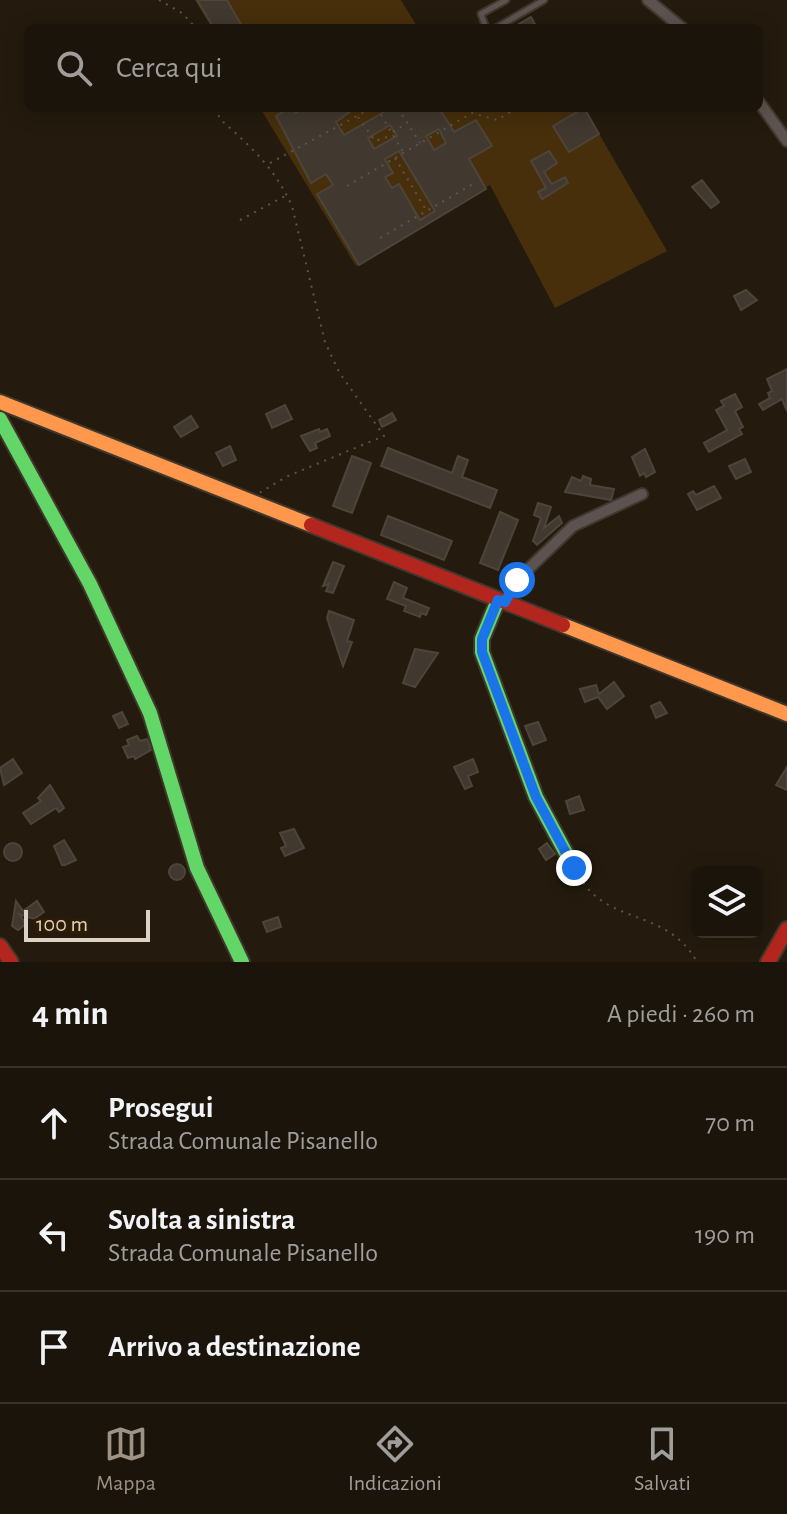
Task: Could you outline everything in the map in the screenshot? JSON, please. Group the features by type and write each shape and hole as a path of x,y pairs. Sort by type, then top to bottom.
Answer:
{"street":[{"path":"648,0 677,24"},
{"path":"763,108 787,141"},
{"path":"0,402 787,714"},
{"path":"0,419 90,584 150,713 197,868 242,962"},
{"path":"574,868 536,797 482,652 482,639 501,601 517,580 573,526 642,494"},
{"path":"768,962 787,929"},
{"path":"0,946 11,962"}],"lane":[{"path":"485,24 481,14 506,0"},
{"path":"503,24 544,0"}],"path":[{"path":"159,0 182,13 192,24"},
{"path":"217,112 220,119 269,164 287,195 325,342 339,372 384,436 288,476 249,501"},
{"path":"269,164 364,112"},
{"path":"379,112 404,153"},
{"path":"400,112 420,144"},
{"path":"347,186 472,113 497,120 510,112"},
{"path":"357,116 375,141 407,123"},
{"path":"395,158 427,211"},
{"path":"380,238 475,183"},
{"path":"240,220 287,195"},
{"path":"574,868 591,893 628,915 665,926 697,962"}],"shaded area":[{"path":"195,0 401,0 416,24 210,24"},
{"path":"262,112 586,112 667,251 555,308 490,185 356,266"}],"building":[{"path":"197,0 227,0 241,24 212,24"},
{"path":"531,17 535,24 519,24"},
{"path":"283,112 350,112 336,122 344,135 384,112 442,112 454,132 476,120 492,146 469,159 486,189 359,265 317,194 333,185 326,174 311,183 276,116","holes":["390,125 397,136 374,149 368,138","439,129 446,143 434,150 426,136","399,151 435,211 420,220 399,184 392,188 385,177 393,173 385,159"]},
{"path":"577,112 586,112 599,134 569,152 553,126"},
{"path":"549,151 557,163 544,172 552,184 565,177 568,183 542,199 538,192 546,188 531,161"},
{"path":"702,180 719,202 711,208 692,187"},
{"path":"746,290 757,300 741,310 734,296"},
{"path":"787,369 787,411 782,399 763,410 759,404 770,398 768,393 772,391 767,379"},
{"path":"735,394 742,407 735,411 743,427 739,429 742,434 709,452 704,443 727,430 716,410 724,406 721,401"},
{"path":"285,405 292,419 272,428 266,414"},
{"path":"392,413 396,420 382,427 379,420"},
{"path":"191,416 198,427 181,437 174,427"},
{"path":"319,429 320,432 327,429 330,436 315,443 317,448 310,451 301,436"},
{"path":"230,446 236,460 223,466 216,453"},
{"path":"388,448 452,473 458,456 468,460 462,477 497,490 490,508 381,466"},
{"path":"645,449 655,472 646,477 644,473 640,476 632,457"},
{"path":"352,456 371,463 352,513 333,506"},
{"path":"745,459 751,472 736,479 729,466"},
{"path":"583,476 591,479 590,485 614,489 611,500 565,492 572,477 581,481"},
{"path":"714,486 721,498 697,510 688,494 693,491 696,495"},
{"path":"538,503 551,507 544,528 559,516 562,523 537,545 533,541 541,518 534,515"},
{"path":"500,512 518,520 498,570 480,563"},
{"path":"388,516 452,541 444,560 381,535"},
{"path":"333,562 344,566 333,593 326,591 329,584 323,586"},
{"path":"394,582 407,588 403,598 429,608 426,615 421,613 420,617 404,611 406,606 387,599"},
{"path":"329,611 354,620 347,641 352,642 343,666 327,618"},
{"path":"415,649 438,653 415,687 403,683"},
{"path":"614,682 624,696 607,709 598,697 585,702 580,689 596,685 599,694"},
{"path":"660,702 667,713 656,718 651,706"},
{"path":"122,712 128,724 119,728 113,716"},
{"path":"538,722 546,740 533,745 525,726"},
{"path":"137,736 140,741 147,739 151,750 135,759 134,756 128,758 123,747 129,745 127,740"},
{"path":"13,759 22,773 4,785 0,768"},
{"path":"473,759 478,772 468,776 472,786 465,789 454,767"},
{"path":"787,767 787,790 776,785"},
{"path":"50,785 64,808 59,812 56,808 31,824 23,813 41,801 38,798"},
{"path":"579,796 584,810 570,814 566,801"},
{"path":"294,829 304,848 285,856 281,848 286,846 280,833"},
{"path":"64,840 76,860 62,865 54,846"},
{"path":"9,843 17,843 22,852 20,859 9,861 4,856 4,848"},
{"path":"547,843 555,854 546,860 539,849"},
{"path":"174,864 180,864 185,872 183,878 174,880 169,875 169,869"},
{"path":"16,901 23,911 37,901 44,912 34,919 19,914 26,924 18,930 12,926"},
{"path":"278,917 281,927 267,932 263,922"}],"traffic: fast":[{"path":"0,419 90,584 150,713 197,868 242,962"},
{"path":"498,600 482,639 482,652 536,797 574,868"}],"traffic: slow":[{"path":"0,402 311,525"},
{"path":"563,625 787,714"}],"traffic: jam":[{"path":"311,525 563,625"},
{"path":"768,962 787,929"},
{"path":"0,946 11,962"}],"route":[{"path":"517,580 505,602 498,600 482,639 482,652 536,797 574,868"}]}
